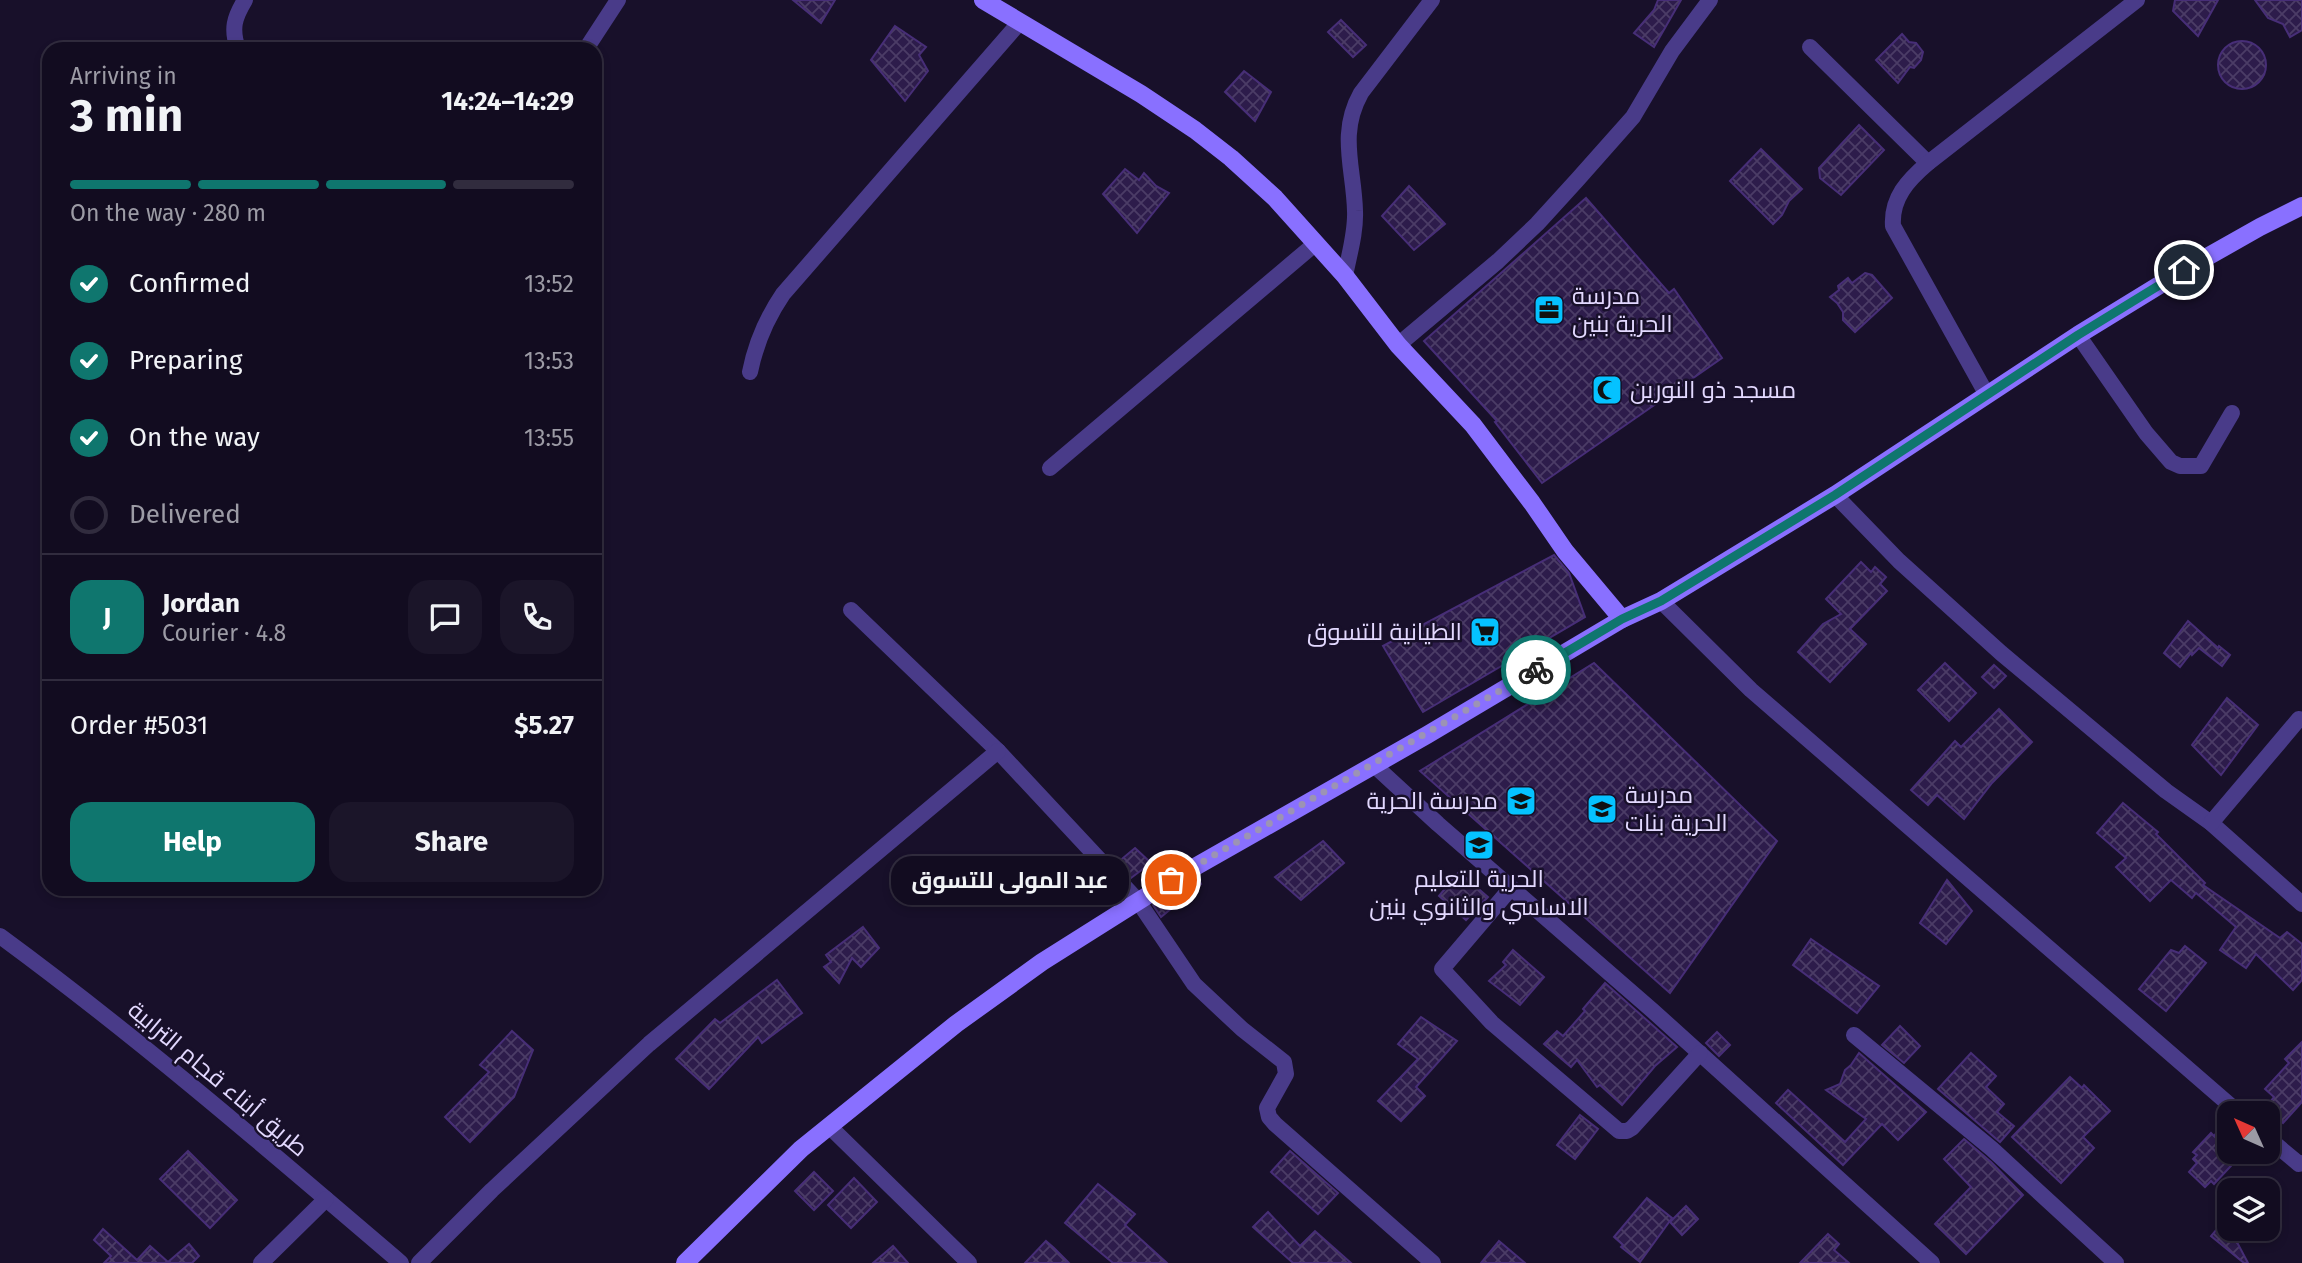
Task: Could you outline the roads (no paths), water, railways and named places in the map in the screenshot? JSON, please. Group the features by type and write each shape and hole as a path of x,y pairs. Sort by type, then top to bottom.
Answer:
{"street":[{"path":"235,42 232,30 237,13 245,0"},
{"path":"591,42 618,0"},
{"path":"983,0 1141,94 1195,130 1266,190 1345,276 1398,345 1473,425 1565,551 1622,619"},
{"path":"1345,276 1355,214 1348,139 1352,109 1361,93 1432,0"},
{"path":"1398,345 1498,261 1537,224 1633,117 1672,51 1710,0"},
{"path":"1987,395 1894,226 1892,213 1896,200 1909,179 1928,163 2137,0"},
{"path":"750,372 755,346 769,315 783,294 1020,22"},
{"path":"1810,47 1928,163"},
{"path":"685,1263 801,1149 966,1017 1042,962 1138,901 1622,619 1661,601 1835,495 2078,335 2195,264 2302,206"},
{"path":"1050,468 1316,243"},
{"path":"2078,335 2146,433 2171,462 2180,466 2201,466 2232,414"},
{"path":"1835,495 1899,561 2019,668 2166,791 2211,823 2302,904"},
{"path":"1661,601 1751,690 2225,1101"},
{"path":"851,610 998,751 1138,901 1194,984 1242,1029 1284,1062 1286,1073 1267,1108 1269,1117 1275,1124 1433,1263"},
{"path":"2211,823 2299,719"},
{"path":"419,1263 492,1190 649,1044 998,751"},
{"path":"1374,765 1931,1263"},
{"path":"1511,888 1442,969 1492,1023 1619,1131 1632,1128 1700,1054"},
{"name":"طريق أبناء قجام الترابية","path":"0,936 85,998 401,1263"},
{"path":"1854,1035 1992,1149 2116,1263"},
{"path":"829,1126 970,1263"},
{"path":"2280,1149 2299,1164 2302,1163"},
{"path":"261,1263 326,1199"}],"place":[{"name":"مدرسة الحرية بنين","path":"1549,310"},
{"name":"مسجد ذو النورين","path":"1607,390"},
{"name":"الطيانية للتسوق","path":"1485,632"},
{"name":"مدرسة الحرية","path":"1521,801"},
{"name":"مدرسة الحرية بنات","path":"1602,809"},
{"name":"الحرية للتعليم الاساسي والثانوي بنين","path":"1479,845"},
{"name":"عبد المولى للتسوق","path":"1171,880"}]}
